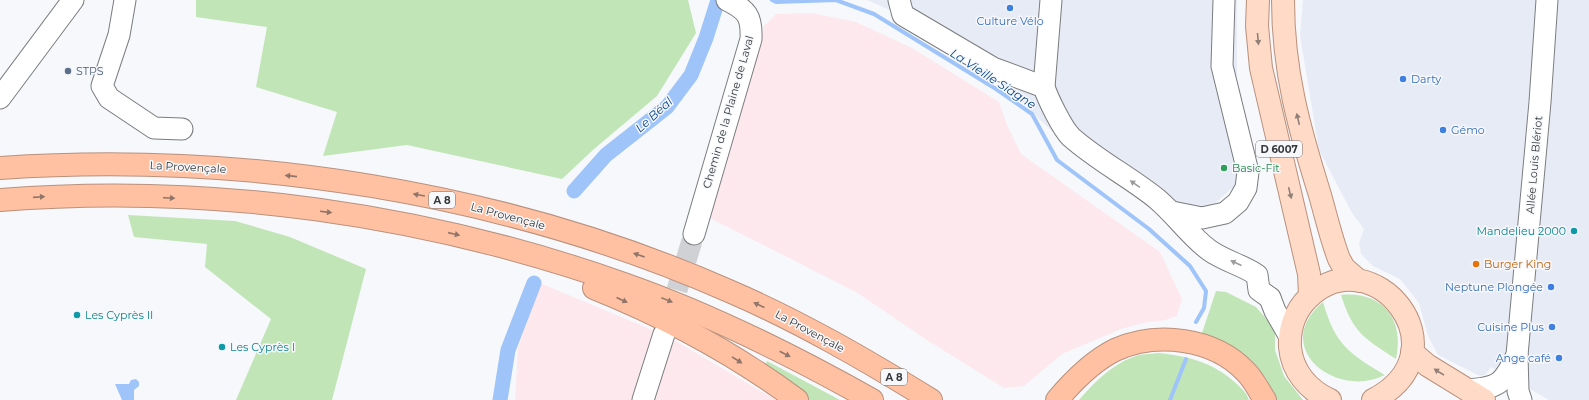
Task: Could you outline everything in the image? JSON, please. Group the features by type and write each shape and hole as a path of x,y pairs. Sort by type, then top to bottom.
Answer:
{"highway":[{"name":"La Provençale","path":"0,168 60,164 139,165 243,170 322,179 424,196 499,213 563,231 657,262 742,297 789,319 856,355 932,400"},
{"path":"0,200 58,196 141,196 269,204 387,221 497,244 624,284 708,317 787,354 872,400"},
{"path":"497,244 677,325 728,354 797,400"},
{"path":"1057,400 1083,373 1115,350 1134,344 1168,339 1203,345 1221,353 1246,372 1261,395"},
{"path":"856,355 949,400"}],"main road":[{"name":"D 6007","path":"1258,0 1257,26 1261,68 1309,274 1307,300"},
{"name":"D 6007","path":"1283,0 1284,45 1287,70 1298,122 1339,259 1344,268 1359,281"},
{"path":"1330,400 1314,395 1298,374 1291,356 1290,337 1294,319 1307,300 1328,284 1359,281 1375,286 1388,293 1399,304 1407,317 1413,335 1412,352 1404,374 1397,384 1378,398"},
{"path":"1412,352 1426,365 1475,395"},
{"path":"1378,398 1405,400"}],"street":[{"path":"0,98 73,0"},
{"path":"125,0 119,35 102,86 109,98 154,128 182,129"},
{"name":"Chemin de la Plaine de Laval","path":"694,234 751,39 751,26 747,13 727,0"},
{"path":"899,0 903,15 993,68 1044,86"},
{"path":"1051,0 1044,86 1048,99 1070,136 1155,198 1172,212 1199,243 1211,252 1249,269 1258,275 1265,294 1290,337"},
{"path":"1172,212 1202,218 1226,213 1238,202 1246,188 1248,172 1222,66 1224,0"},
{"name":"Allée Louis Blériot","path":"1517,355 1540,102 1547,0"},
{"path":"1265,294 1307,300"},
{"path":"643,400 664,334"},
{"path":"1475,395 1500,382 1508,374 1517,355"},
{"path":"1517,355 1518,391 1521,400"}],"shaded area":[{"path":"867,0 1237,0 1237,184 1206,211 1151,203 1064,143 990,71 890,10"},
{"path":"1303,0 1589,0 1589,400 1549,400 1491,367 1485,375 1480,376 1438,355 1428,336 1419,303 1400,279 1373,266 1361,254 1359,243 1364,229 1352,213 1319,150 1300,36"},
{"path":"812,13 856,22 912,48 999,102 1007,125 1021,154 1160,252 1182,299 1177,316 1121,329 1062,354 1024,386 1004,388 927,340 856,292 708,217 764,26 776,14"},
{"path":"540,283 669,337 776,400 515,400 518,348"}],"green space":[{"path":"196,0 688,0 696,33 657,96 594,149 562,179 407,145 323,156 337,112 256,87 267,27 196,17"},
{"path":"128,215 235,221 290,237 366,269 332,400 236,400 271,319 205,267 207,244 134,237"},
{"path":"1216,291 1226,292 1256,307 1275,329 1275,350 1284,376 1303,400 1276,400 1266,378 1236,349 1202,333"},
{"path":"1341,295 1356,295 1368,298 1379,303 1387,310 1393,320 1397,332 1398,345 1396,359 1368,340 1361,333 1350,318"},
{"path":"1323,302 1338,338 1352,353 1385,375 1366,381 1347,380 1330,375 1315,365 1306,351 1303,336 1308,319"},
{"path":"1158,353 1197,360 1214,368 1223,373 1239,386 1249,400 1079,400 1099,379 1122,362 1139,355"},
{"path":"767,361 840,400 809,400 764,367"}],"water":[{"path":"136,379 139,382 139,386 134,390 134,400 122,400 115,384 129,384 131,380"}],"waterway":[{"name":"Le Béal","path":"574,191 606,155 667,107 691,75 706,38 718,0"},
{"name":"La Vieille Siagne","path":"772,0 776,2 836,0 874,14 996,89 1032,114 1057,160 1149,229 1190,266 1206,291 1204,308 1196,322"},
{"name":"Le Béal","path":"500,400 508,350 534,283"},
{"name":"La Vieille Siagne","path":"1170,400 1186,359"}],"tunnel":[{"path":"668,320 694,234"}],"place":[{"name":"Culture Vélo","path":"1010,8"},
{"name":"STPS","path":"68,71"},
{"name":"Darty","path":"1403,79"},
{"name":"Gémo","path":"1443,130"},
{"name":"Basic-Fit","path":"1224,168"},
{"name":"Mandelieu 2000","path":"1574,231"},
{"name":"Burger King","path":"1476,264"},
{"name":"Neptune Plongée","path":"1551,287"},
{"name":"Les Cyprès II","path":"77,315"},
{"name":"Cuisine Plus","path":"1552,327"},
{"name":"Les Cyprès I","path":"222,347"},
{"name":"Ange café","path":"1559,358"}]}
